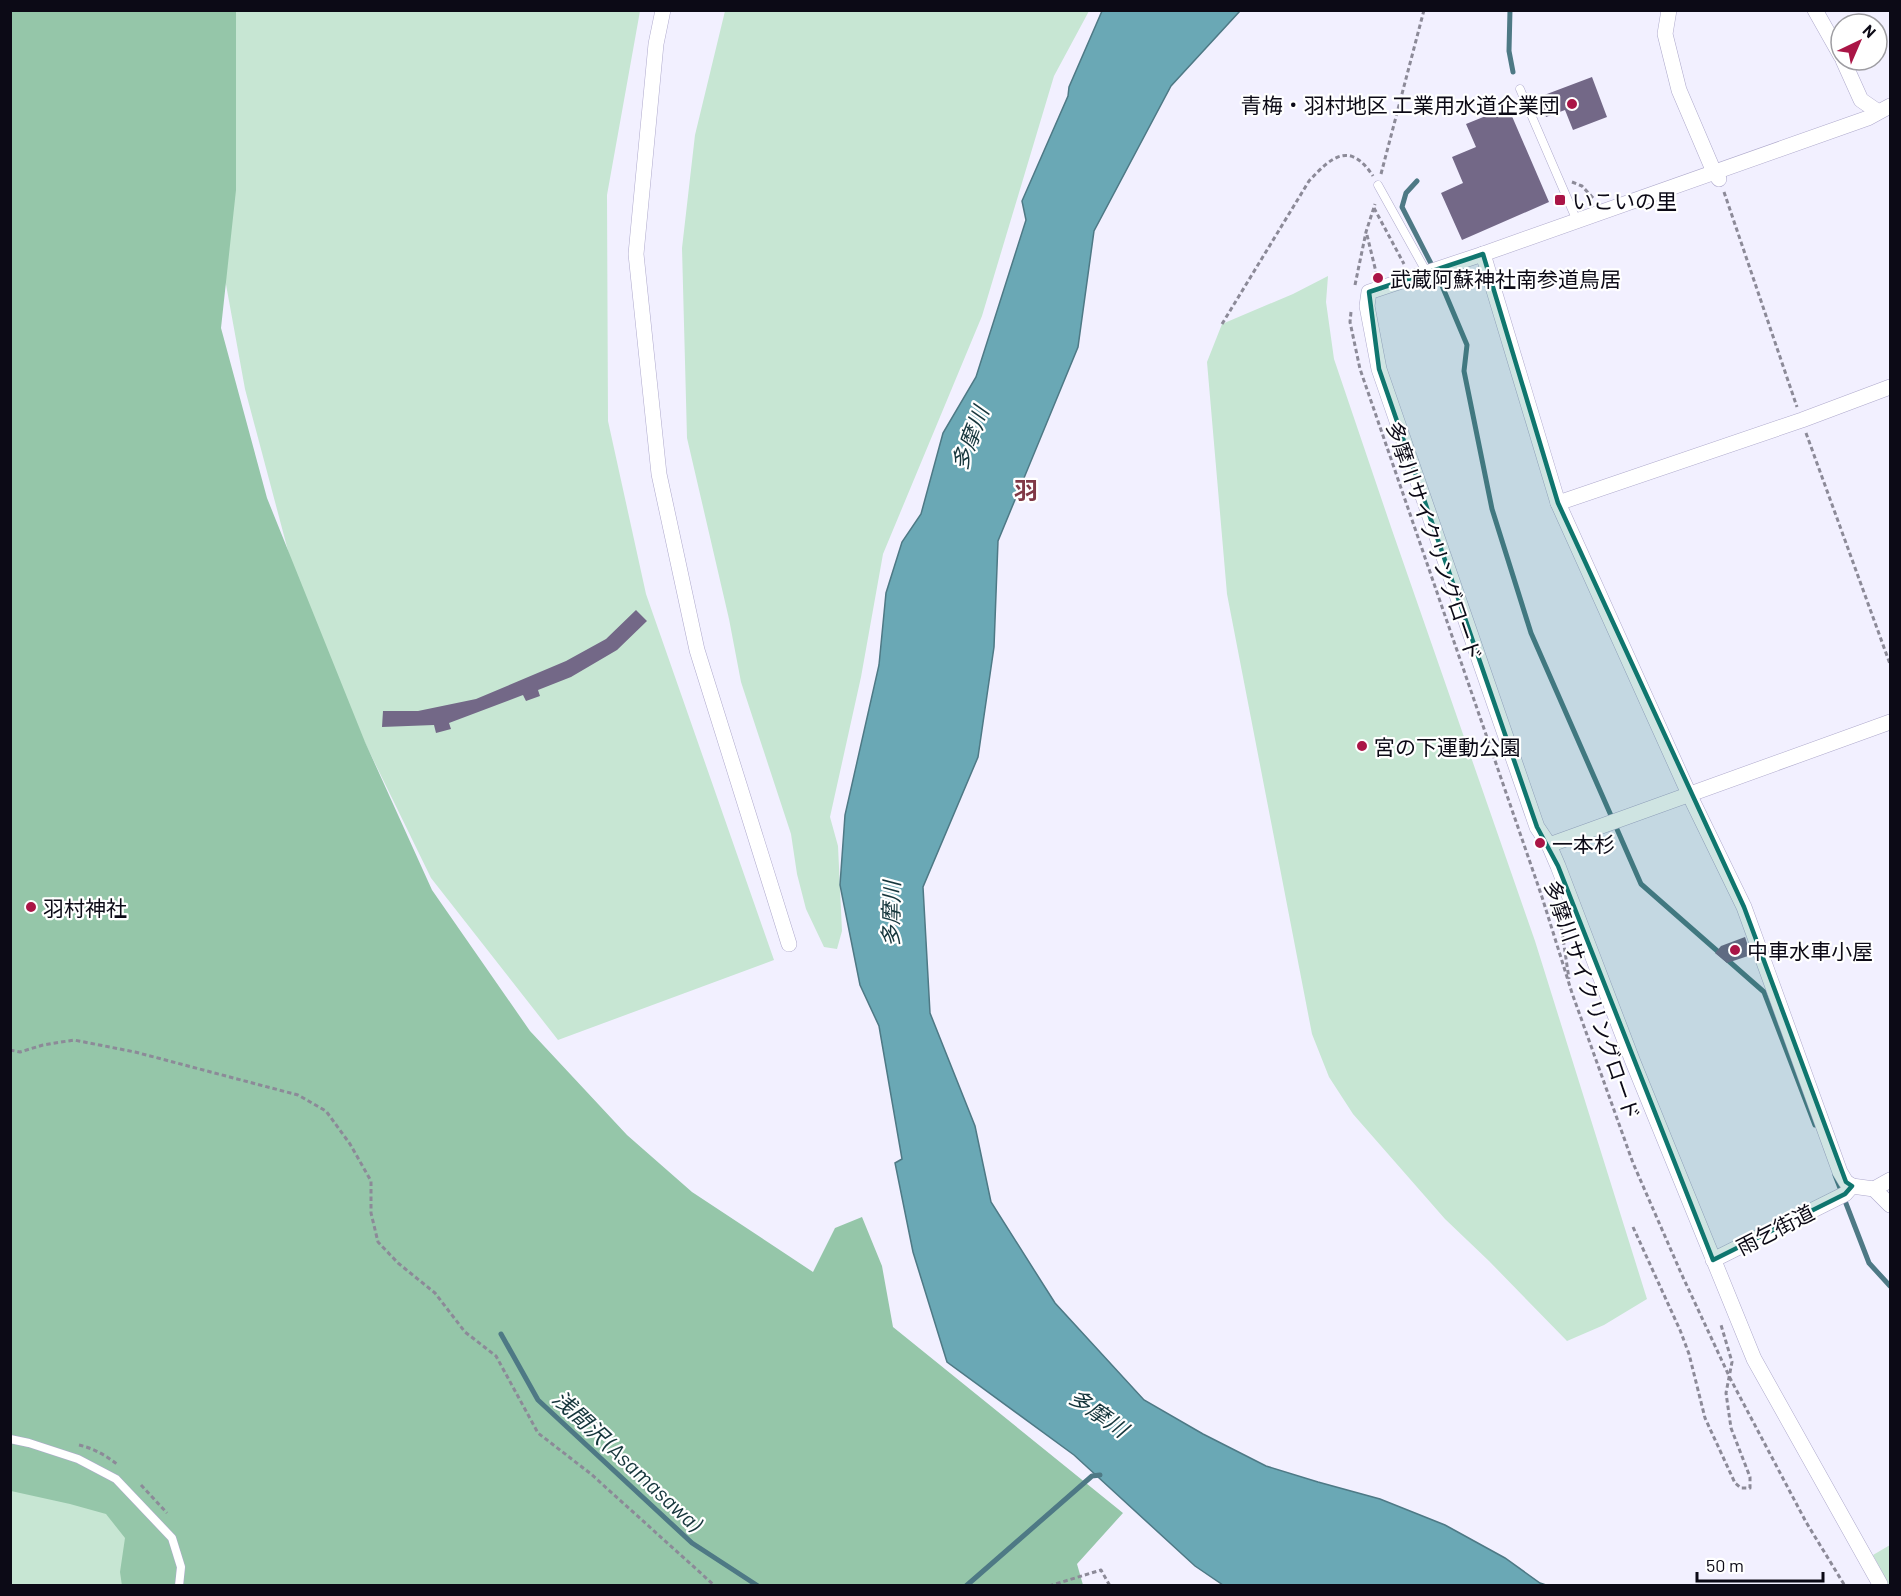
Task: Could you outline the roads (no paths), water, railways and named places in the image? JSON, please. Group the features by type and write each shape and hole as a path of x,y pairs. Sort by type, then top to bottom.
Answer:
{"street":[{"path":"663,10 656,44 636,254 659,474 697,650 789,944"},
{"path":"1669,10 1665,34 1678,90 1716,175"},
{"path":"1815,10 1829,34"},
{"path":"1848,72 1861,100 1884,109"},
{"path":"1880,1584 1754,1359 1549,845 1537,827 1378,369 1367,306 1369,292 1716,175 1868,118 1884,109"},
{"path":"1483,254 1558,503 1689,794 1744,907 1840,1172 1846,1182 1845,1193 1874,1189 1890,1180"},
{"path":"1558,503 1802,420 1890,387"},
{"path":"1549,845 1890,722"},
{"path":"1874,1189 1890,1205"},
{"name":"雨乞街道","path":"1713,1260 1845,1193"}],"lane":[{"path":"1521,89 1577,221"},
{"path":"1378,185 1432,271"},
{"path":"10,1439 78,1459 116,1479 172,1538 181,1567 178,1586"}],"water":[{"name":"多摩川","path":"1102,11 1240,11 1171,86 1094,231 1078,347 998,541 994,647 978,757 923,887 930,1013 975,1126 991,1202 1055,1303 1144,1400 1203,1434 1266,1466 1380,1499 1445,1525 1505,1558 1546,1585 1223,1585 1195,1566 1074,1455 947,1362 913,1252 895,1163 902,1159 879,1026 860,985 840,885 845,815 879,665 886,593 902,542 921,514 943,433 976,377 1026,220 1022,201"}],"waterway":[{"path":"1510,10 1509,51 1513,72"},
{"path":"1417,181 1406,193 1402,207 1440,281 1467,345 1464,371 1492,509 1531,633 1641,884 1764,992 1815,1125"},
{"path":"1835,1175 1869,1263 1890,1286"},
{"name":"浅間沢 (Asamasawa)","path":"501,1334 538,1400 692,1543 758,1586"},
{"name":"浅間沢 (Asamasawa)","path":"966,1586 1092,1476 1100,1475"}],"place":[{"name":"青梅・羽村地区 工業用水道企業団","path":"1572,104"},
{"name":"いこいの里","path":"1560,200"},
{"name":"武蔵阿蘇神社南参道鳥居","path":"1378,278"},
{"name":"宮の下運動公園","path":"1362,746"},
{"name":"一本杉","path":"1540,843"},
{"name":"羽村神社","path":"31,907"},
{"name":"中車水車小屋","path":"1735,950"}],"district":[{"name":"羽","path":"1026,489"}]}
